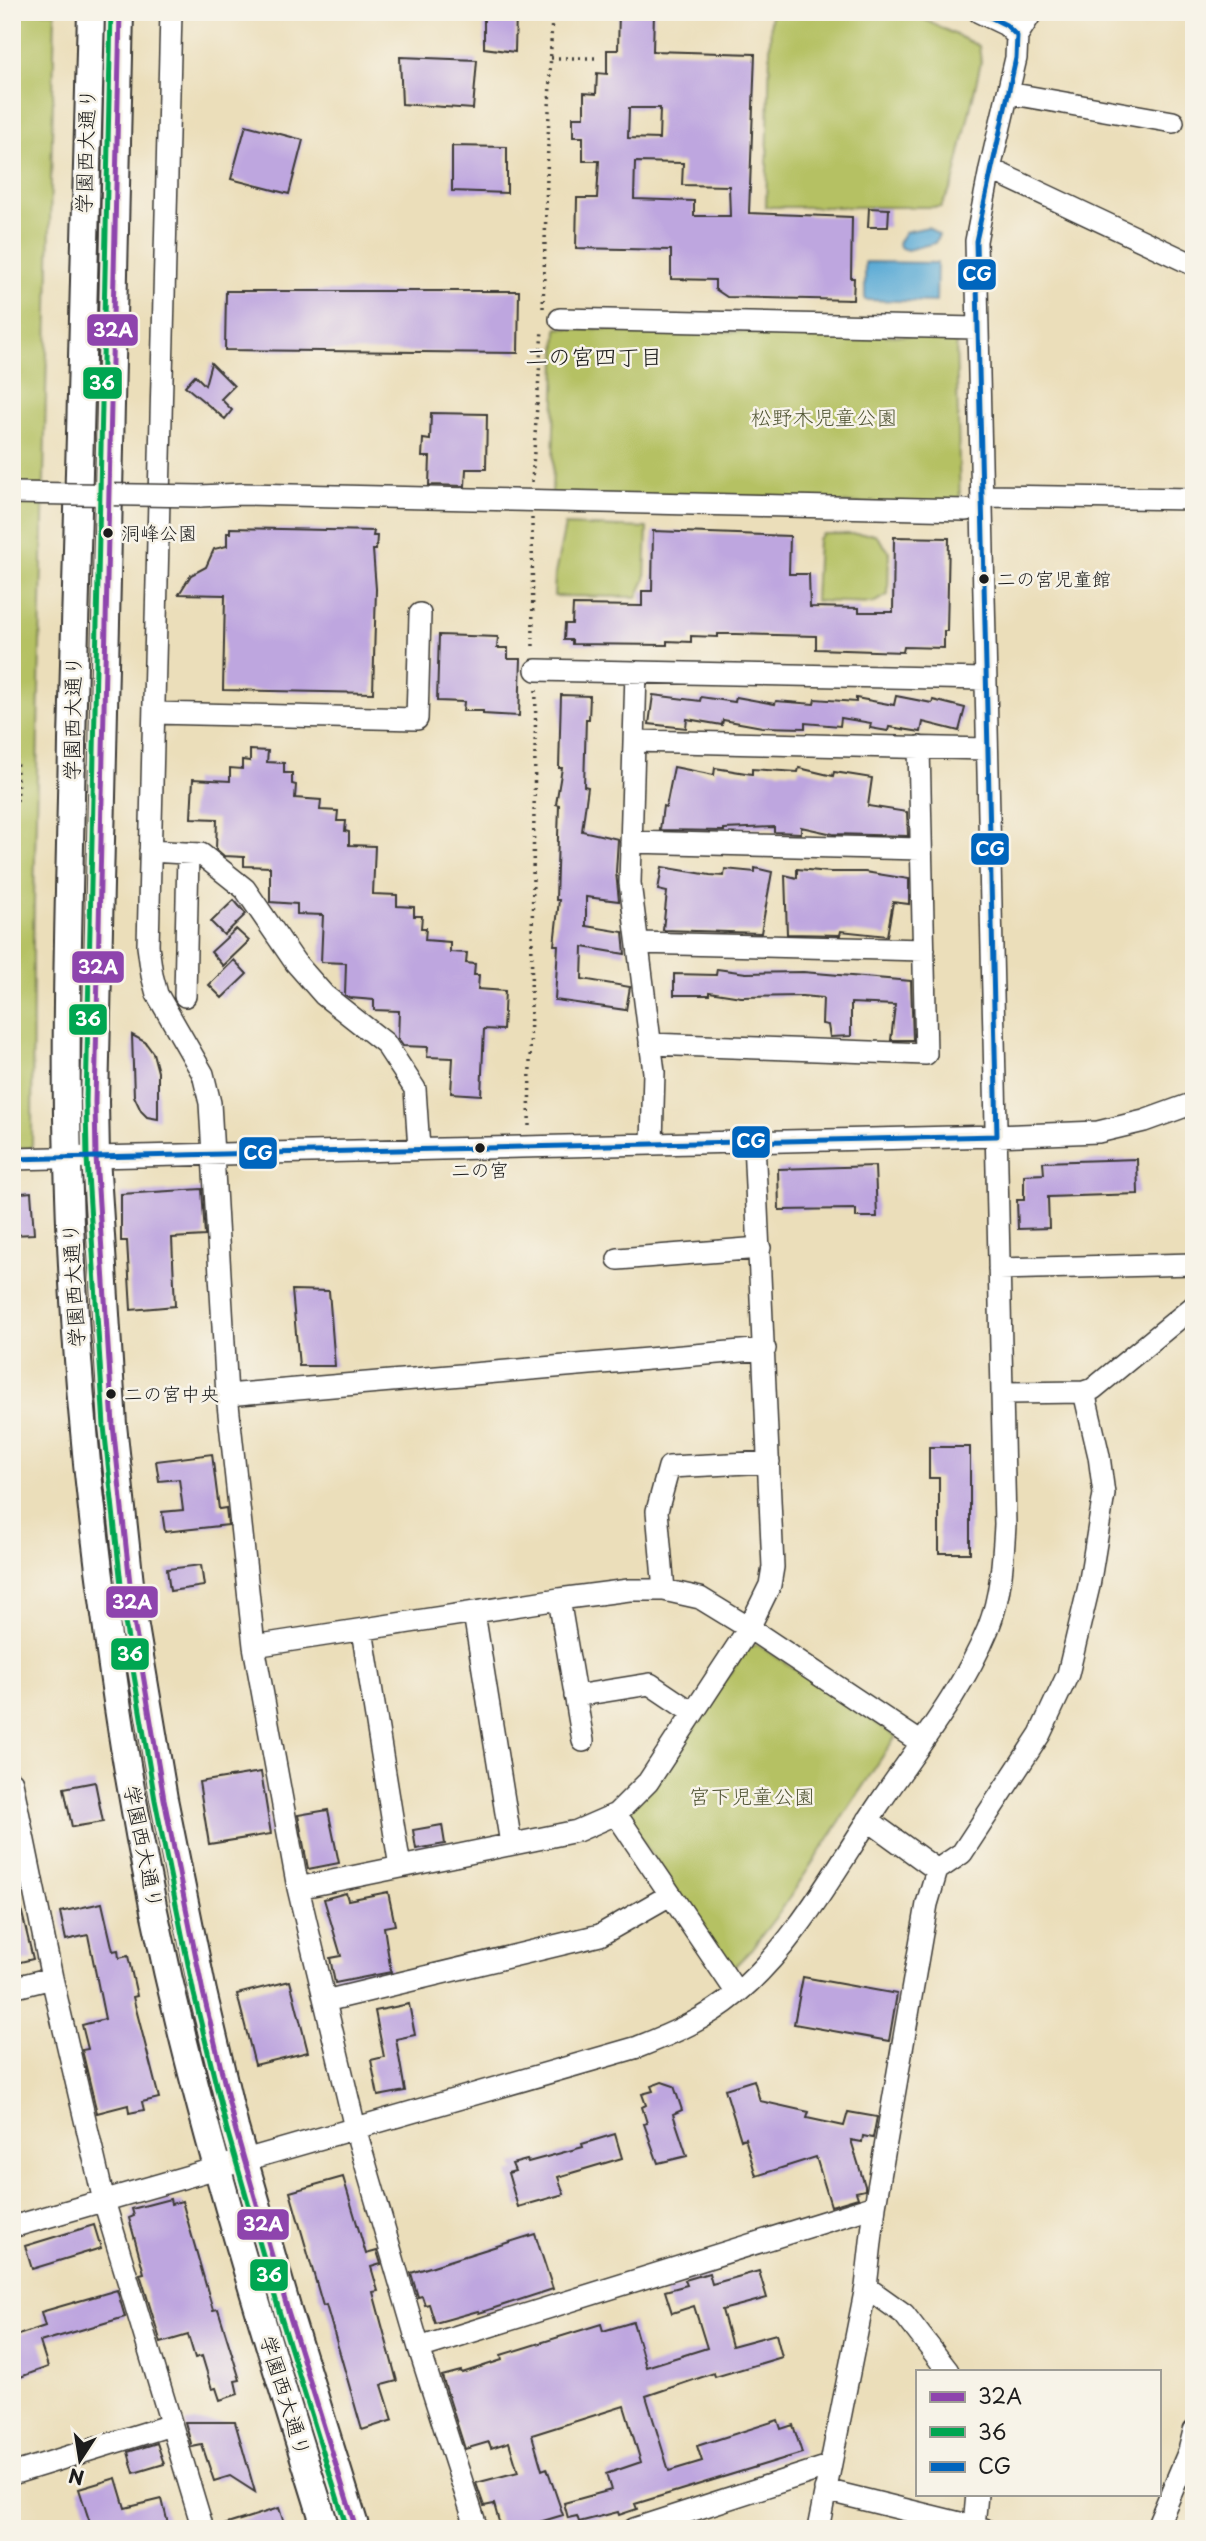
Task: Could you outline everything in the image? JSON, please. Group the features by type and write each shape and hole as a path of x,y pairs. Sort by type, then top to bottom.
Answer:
{"main road":[{"name":"学園西大通り","path":"91,12 79,373 68,959 68,1158 83,1422 106,1622 134,1805 169,1975 217,2168 326,2529"},
{"name":"学園西大通り","path":"120,12 96,1035 96,1157 113,1425 134,1621 164,1799 192,1941 243,2161 356,2529"}],"street":[{"path":"171,12 148,947 158,994 203,1074 210,1103 227,1395 254,1646 298,1888 355,2128 419,2348 477,2529"},
{"path":"979,12 1006,25 1017,36"},
{"path":"12,2227 638,2047 692,2025 737,1993 792,1934 975,1657 989,1627 1002,1576 1005,1525 985,679 974,503 976,241 1016,58 1017,36 1032,12"},
{"path":"1008,93 1173,122"},
{"path":"990,169 1194,265"},
{"path":"561,319 977,328"},
{"path":"12,493 200,496 243,494 531,501 974,503 1194,499"},
{"path":"154,713 417,719 420,614"},
{"path":"536,670 985,679"},
{"path":"636,672 630,883 654,1072 652,1143"},
{"path":"634,741 987,749"},
{"path":"650,1044 926,1054 919,747"},
{"path":"631,842 921,849"},
{"path":"150,851 201,854 245,889 295,962 324,995 390,1049 415,1089 419,1149"},
{"path":"185,996 188,853"},
{"path":"638,943 924,950"},
{"path":"12,1159 1098,1132 1144,1121 1194,1102"},
{"path":"298,1888 577,1831 615,1814 648,1782 749,1628 765,1595 773,1567 754,1141"},
{"path":"618,1259 760,1248"},
{"path":"999,1269 1194,1264"},
{"path":"1003,1393 1084,1392 1093,1389 1194,1306"},
{"path":"227,1395 765,1349"},
{"path":"818,2529 866,2287 876,2206 927,1903 937,1870 962,1853 1040,1734 1068,1674 1089,1586 1104,1494 1099,1456 1084,1392"},
{"path":"664,1590 657,1511 669,1467 769,1462"},
{"path":"254,1646 629,1590 664,1590 700,1598 920,1742"},
{"path":"559,1600 583,1741"},
{"path":"474,1613 511,1844"},
{"path":"362,1630 400,1867"},
{"path":"575,1696 650,1684 693,1713"},
{"path":"12,1782 20,1864 52,1978 104,2201 203,2529"},
{"path":"615,1814 737,1993"},
{"path":"868,1820 937,1870"},
{"path":"324,2001 600,1935 670,1895"},
{"path":"12,1988 52,1978"},
{"path":"419,2348 876,2206"},
{"path":"866,2287 904,2314 947,2370"},
{"path":"12,2474 171,2425"},
{"path":"1156,2529 1189,2451 1194,2431"},
{"path":"634,2529 830,2466"},
{"path":"825,2490 979,2528 977,2496"}],"path":[{"path":"529,1126 536,670 533,649 531,501 543,319 552,12"},
{"path":"551,58 598,58"},
{"path":"12,369 13,477"},
{"path":"12,526 13,505"},
{"path":"12,652 18,797 12,816"}],"green space":[{"path":"12,12 55,12 33,943 32,1148 12,1148"},
{"path":"771,12 909,12 979,46 981,62 953,184 941,207 766,207"},
{"name":"松野木児童公園","path":"557,328 956,337 960,506 552,496"},
{"path":"565,525 647,528 645,580 637,597 554,596 555,574"},
{"path":"823,534 875,534 889,551 888,595 873,603 815,601 818,539"},
{"name":"宮下児童公園","path":"757,1644 896,1736 782,1909 748,1953 731,1970 628,1820 631,1809 749,1647"}],"water":[{"path":"928,227 939,235 935,243 907,250 901,248 898,243 905,232"},
{"path":"865,262 937,263 936,302 865,300"}],"building":[{"path":"484,12 516,12 515,52 484,48"},
{"path":"619,12 654,12 653,51 755,54 749,213 852,217 853,300 727,297 715,289 715,280 671,279 671,250 576,248 577,198 597,198 599,161 583,161 583,137 573,137 573,117 584,117 584,93 596,94 597,73 607,74 607,50 618,50","holes":["629,108 660,108 659,139 628,138","635,162 683,163 682,185 729,186 730,216 694,216 694,201 634,199"]},
{"path":"400,57 477,60 473,109 402,104"},
{"path":"246,125 303,140 289,194 231,179"},
{"path":"452,146 507,147 507,193 452,191"},
{"path":"869,208 889,209 888,227 868,227"},
{"path":"226,291 519,291 518,353 225,350"},
{"path":"211,363 234,386 221,399 232,410 225,419 185,386 195,375 205,385"},
{"path":"431,413 487,414 486,469 466,469 465,486 429,485 430,457 422,457 423,439 430,440"},
{"path":"230,528 374,531 373,536 377,536 376,550 373,550 376,589 373,693 223,690 225,595 179,594 191,575 206,567 214,549 227,546 227,533 230,533"},
{"path":"653,531 790,536 789,574 809,574 810,607 859,608 859,612 893,612 894,537 949,538 947,631 944,631 944,648 904,647 903,652 816,649 816,636 736,634 718,634 718,637 691,636 691,642 667,641 667,645 572,644 572,640 564,640 565,624 572,624 573,605 642,606 642,591 652,591"},
{"path":"439,635 498,637 497,648 508,648 508,659 521,659 519,716 463,711 464,702 437,701"},
{"path":"561,695 590,696 589,719 586,719 584,786 588,787 582,831 618,839 616,872 619,901 586,897 586,926 623,932 625,954 583,947 582,979 630,987 626,1010 555,1000 558,945 554,945 559,900 556,900 559,805 556,804 562,768 559,768"},
{"path":"653,695 735,702 736,697 775,704 776,701 814,704 815,699 856,702 856,698 894,705 896,696 932,703 933,700 965,708 959,731 923,722 921,732 889,727 888,731 870,728 871,723 841,718 840,726 805,723 805,728 762,727 723,720 722,725 687,719 686,728 649,724"},
{"path":"250,750 268,751 267,762 284,763 284,773 292,773 292,784 296,785 295,798 321,800 320,810 338,811 337,821 346,821 345,831 349,832 349,845 375,846 373,894 397,895 397,906 414,907 414,916 422,916 421,928 426,928 425,940 450,942 450,952 467,953 466,963 475,964 474,975 479,975 478,989 505,991 503,1030 484,1029 481,1095 451,1093 453,1058 427,1057 428,1047 403,1046 398,1039 399,1011 374,1010 374,1000 350,998 345,995 346,963 321,962 323,915 297,914 297,904 270,902 270,867 244,866 244,857 224,856 216,849 217,819 191,818 193,779 230,781 230,768 242,769 242,760 250,761"},
{"path":"674,767 714,775 715,768 752,774 752,769 798,772 799,768 833,776 834,772 872,778 868,806 907,812 908,836 833,834 801,827 801,833 774,832 774,827 724,831 660,830 663,806 666,807"},
{"path":"662,867 724,876 725,869 755,872 755,868 772,872 761,933 663,930 667,892 658,890"},
{"path":"797,869 865,872 909,879 909,904 893,902 887,936 841,931 840,935 787,934 785,875 797,878"},
{"path":"234,900 246,914 224,935 211,922"},
{"path":"236,929 249,941 223,966 211,952"},
{"path":"234,960 247,974 222,998 209,985"},
{"path":"717,969 746,973 803,972 911,981 913,1040 891,1040 895,1005 851,1003 851,1036 830,1037 828,1025 822,1024 823,998 741,997 709,992 709,995 674,995 674,974 716,975"},
{"path":"132,1035 145,1042 153,1053 158,1072 158,1119 147,1117 134,1096"},
{"path":"1137,1159 1138,1194 1048,1197 1049,1228 1018,1229 1017,1200 1024,1200 1024,1175 1044,1174 1043,1162"},
{"path":"875,1166 877,1217 856,1217 856,1209 779,1210 778,1169"},
{"path":"202,1189 205,1236 172,1238 175,1306 131,1310 127,1241 121,1241 121,1194"},
{"path":"31,1192 34,1234 12,1235 12,1194"},
{"path":"292,1290 329,1291 335,1366 299,1366"},
{"path":"929,1447 970,1447 970,1553 939,1553 939,1478 929,1478"},
{"path":"212,1454 219,1509 226,1508 228,1525 165,1532 162,1512 183,1510 179,1479 159,1481 156,1461"},
{"path":"201,1565 204,1586 170,1591 167,1569"},
{"path":"261,1772 271,1834 209,1844 199,1782"},
{"path":"95,1782 103,1822 72,1827 64,1788"},
{"path":"328,1810 339,1863 308,1869 298,1815"},
{"path":"442,1825 445,1844 416,1849 413,1830"},
{"path":"388,1892 395,1925 384,1927 391,1972 335,1983 330,1958 341,1956 324,1899 346,1893 348,1900"},
{"path":"18,1896 33,1959 12,1964 12,1897"},
{"path":"102,1903 113,1951 118,1950 119,1958 128,1956 137,1996 133,1997 159,2098 142,2102 144,2110 129,2113 128,2105 97,2113 82,2050 88,2049 82,2025 105,2019 88,1935 66,1940 60,1912"},
{"path":"803,1977 897,1994 889,2041 794,2024"},
{"path":"290,1981 308,2052 255,2065 237,1994"},
{"path":"409,2004 415,2035 396,2039 405,2091 378,2096 371,2060 384,2057 375,2011"},
{"path":"754,2080 760,2101 809,2112 807,2118 844,2126 848,2112 877,2117 873,2138 863,2136 862,2142 851,2140 865,2186 865,2190 856,2192 858,2198 831,2206 816,2157 756,2176 745,2138 741,2140 725,2089"},
{"path":"662,2082 674,2086 682,2110 673,2114 687,2156 658,2163 644,2124 647,2123 642,2107 646,2105 642,2094 653,2091 651,2086"},
{"path":"615,2134 622,2158 558,2177 564,2194 518,2207 508,2173 515,2171 512,2164 583,2147 582,2144"},
{"path":"343,2177 366,2254 377,2251 381,2264 371,2267 378,2291 373,2292 397,2381 382,2385 393,2420 362,2430 290,2192"},
{"path":"170,2199 171,2204 182,2201 213,2310 218,2309 240,2380 235,2381 238,2394 220,2400 216,2388 212,2389 202,2356 195,2358 188,2335 161,2343 140,2274 144,2273 129,2218 134,2216 132,2209"},
{"path":"94,2225 101,2248 32,2269 25,2246"},
{"path":"535,2234 553,2289 479,2313 478,2311 435,2323 429,2304 425,2305 422,2296 418,2297 411,2273"},
{"path":"759,2271 767,2298 722,2310 732,2346 776,2334 782,2357 715,2377 714,2373 646,2396 669,2471 702,2461 697,2446 778,2420 781,2429 793,2425 802,2453 635,2504 637,2509 619,2515 618,2512 579,2522 577,2516 568,2518 564,2503 611,2490 606,2474 641,2462 624,2406 532,2435 542,2470 547,2468 563,2515 526,2526 527,2529 501,2529 494,2504 484,2506 476,2483 518,2472 509,2442 491,2448 489,2442 465,2449 442,2376 461,2371 462,2373 502,2360 501,2355 601,2324 603,2331 633,2322 646,2367 707,2348 694,2306 672,2313 665,2291 687,2285 685,2280 709,2273 712,2284"},
{"path":"117,2290 125,2317 40,2342 48,2367 12,2380 12,2337 45,2326 41,2312"},
{"path":"185,2422 235,2422 255,2492 230,2476 214,2481 202,2445 192,2447"},
{"path":"157,2443 164,2464 134,2473 128,2452"},
{"path":"116,2478 125,2508 162,2499 168,2524 147,2529 92,2529 79,2489"},
{"path":"279,2508 286,2529 225,2529 224,2525"}],"transit line":[{"name":"36","path":"111,12 86,1102 87,1158 104,1426 125,1622 155,1800 194,1994 227,2130 280,2314 347,2529"},
{"name":"32A","path":"120,12 95,1102 113,1425 134,1621 164,1799 203,1992 235,2128 288,2311 356,2529"},
{"name":"CG","path":"980,12 1006,25 1017,36 1016,58 976,241 997,1136"},
{"name":"CG","path":"12,1159 997,1136"}],"place":[{"name":"洞峰公園","path":"108,533"},
{"name":"二の宮児童館","path":"984,579"},
{"name":"二の宮","path":"480,1148"},
{"name":"二の宮中央","path":"111,1394"}],"district":[{"name":"二の宮四丁目","path":"594,357"}]}
